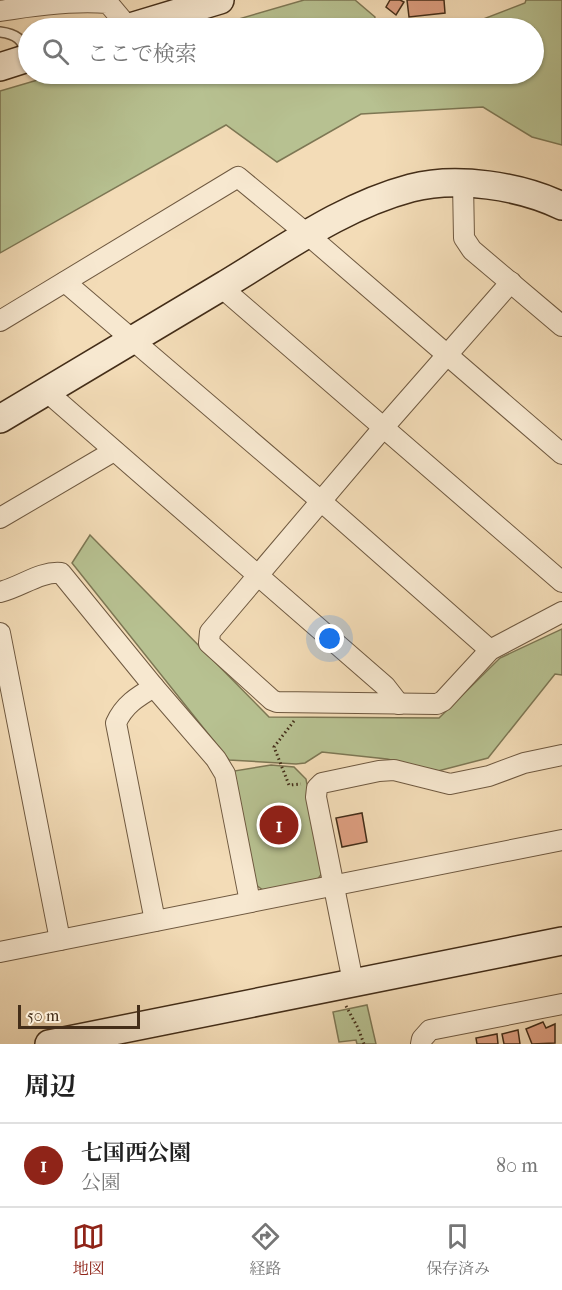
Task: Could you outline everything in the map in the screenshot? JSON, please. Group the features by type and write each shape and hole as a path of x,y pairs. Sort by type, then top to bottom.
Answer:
{"street":[{"path":"161,18 220,0"},
{"path":"0,11 36,4 95,1 108,3 120,18"},
{"path":"0,67 18,61"},
{"path":"0,321 238,177 562,454"},
{"path":"463,183 464,238 472,250 562,326"},
{"path":"0,418 307,234 348,212 391,194 414,187 463,183 534,194 562,206"},
{"path":"65,282 322,502 490,650"},
{"path":"512,282 258,574 210,632 209,643 212,648 277,702 438,704 490,650 562,612"},
{"path":"221,287 562,582"},
{"path":"46,391 385,686 399,704"},
{"path":"0,519 114,451"},
{"path":"0,592 13,589 49,572 61,573 216,759 225,774 250,903"},
{"path":"0,633 60,940"},
{"path":"154,687 135,698 121,711 116,723 155,921"},
{"path":"349,994 335,885 316,797 317,788 328,781 386,770 450,784 489,776 524,763 562,755"},
{"path":"0,952 562,840"},
{"path":"49,1044 349,994 562,941"},
{"path":"422,1044 422,1039 430,1030 562,1004"}],"lane":[{"path":"0,32 12,33 18,38"}],"path":[{"path":"300,714 274,747 289,785 309,783 317,788"},
{"path":"349,994 350,1010 364,1044"}],"green space":[{"path":"304,0 355,0 375,17 375,18 242,18"},
{"path":"526,0 562,0 562,145 532,137 483,107 361,114 277,162 226,125 0,253 0,91 24,84 544,84 544,18 486,18 525,3"},
{"path":"90,535 269,717 439,718 500,658 562,629 562,675 555,674 488,758 438,771 387,759 322,752 305,763 296,764 229,760 72,563"},
{"path":"271,765 294,767 306,779 323,872 317,880 263,890 256,885 234,771"},
{"path":"367,1005 376,1044 357,1044 356,1040 339,1042 333,1012"}],"building":[{"path":"390,0 404,2 396,15 386,7"},
{"path":"407,0 444,0 445,13 409,17"},
{"path":"362,813 367,842 342,847 336,818"},
{"path":"543,1022 546,1028 555,1024 555,1043 532,1044 526,1029"},
{"path":"518,1030 520,1044 504,1044 502,1034"},
{"path":"497,1034 498,1044 477,1044 476,1038"}],"place":[{"name":"七国西公園","path":"279,825"}]}
